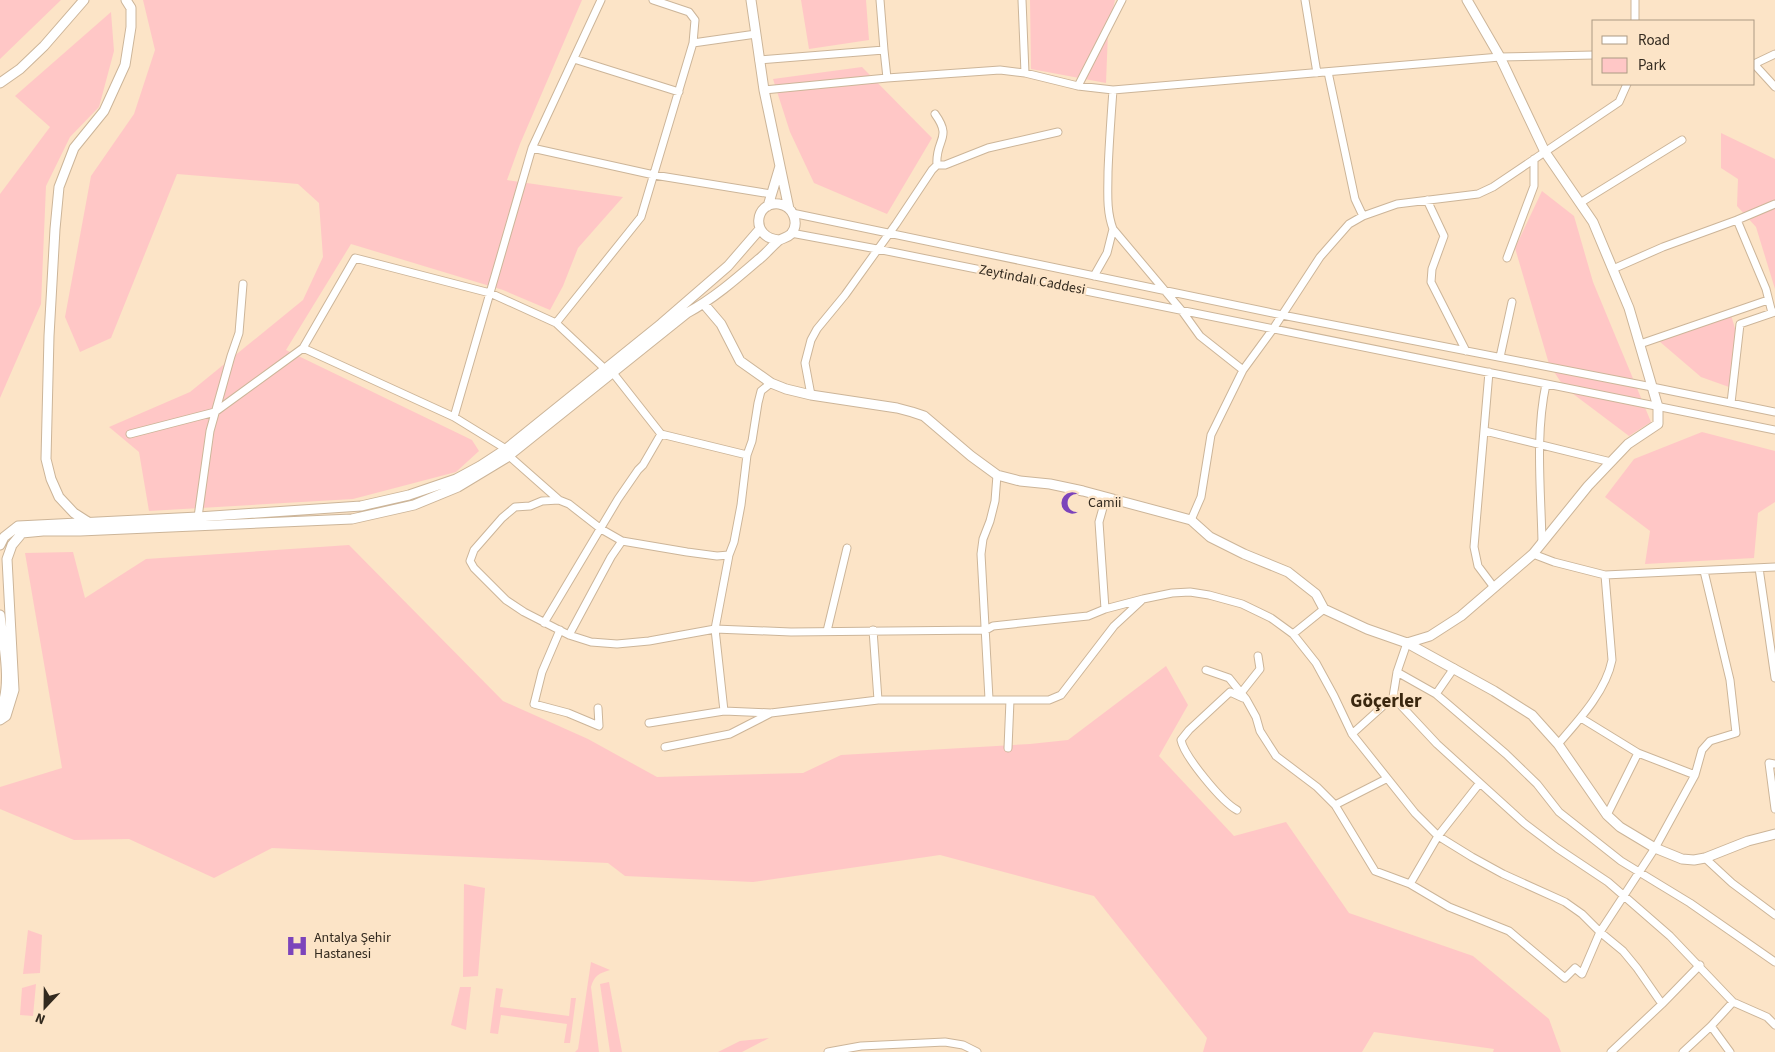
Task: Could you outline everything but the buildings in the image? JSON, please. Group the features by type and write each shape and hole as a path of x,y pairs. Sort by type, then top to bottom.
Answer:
{"street":[{"path":"0,83 20,69 44,46 84,0"},
{"path":"88,522 74,513 59,496 51,479 46,459 49,336 55,229 60,187 74,148 104,111 125,65 131,27 131,8 126,0"},
{"path":"454,417 532,148 602,0"},
{"path":"556,323 642,217 693,43 695,20 688,12 653,0"},
{"path":"751,0 764,90 780,165 791,211 795,224 791,233 786,238 771,240 764,236 758,219 764,209 778,204 791,211 1165,291 1775,412"},
{"path":"880,0 887,78"},
{"path":"1022,0 1025,74"},
{"path":"1078,86 1122,0"},
{"path":"1305,0 1317,73"},
{"path":"1408,643 1430,636 1461,616 1493,586 1533,554 1588,486 1628,444 1658,424 1659,418 1658,407 1629,308 1592,222 1545,152 1500,57 1467,0"},
{"path":"1635,20 1636,0"},
{"path":"693,43 756,34"},
{"path":"760,60 884,50"},
{"path":"1755,64 1775,54"},
{"path":"764,90 887,78 1000,70 1078,86 1113,90 1500,57 1592,55"},
{"path":"574,59 679,92"},
{"path":"1755,65 1775,87"},
{"path":"1328,72 1355,199 1363,216"},
{"path":"1191,520 1201,497 1211,435 1243,370 1273,329 1320,257 1349,224 1363,216 1397,204 1478,194 1494,187 1619,102 1627,85"},
{"path":"1113,90 1107,200 1109,218 1113,229 1182,311 1200,336 1243,370"},
{"path":"935,114 942,124 944,132 936,156 937,165"},
{"path":"811,395 805,363 811,340 817,329 845,295 932,170 937,165 945,165 988,148 1058,132"},
{"path":"1580,203 1682,140"},
{"path":"532,148 654,175 770,194"},
{"path":"1507,258 1534,186 1534,159"},
{"path":"768,206 780,165"},
{"path":"1427,200 1444,236 1432,269 1431,282 1466,351"},
{"path":"1613,269 1663,247 1775,204"},
{"path":"1730,403 1740,324 1773,312 1737,220"},
{"path":"609,371 728,266 760,229"},
{"path":"1094,276 1107,253 1113,229"},
{"name":"Zeytindalı Caddesi","path":"791,233 1775,430"},
{"path":"0,720 6,716 14,690 7,559 12,545 22,533 43,530 90,530 352,518 414,504 458,487 508,452 609,371 687,313 704,304 760,259 779,240"},
{"path":"130,434 215,412 303,348 355,258 490,293 556,323 609,371 661,434 748,455"},
{"path":"198,517 210,431 239,333 243,284"},
{"path":"1640,344 1768,300"},
{"path":"1500,357 1512,302"},
{"path":"704,304 721,324 740,361 750,370 771,383 811,395 897,408 924,416 971,456 997,475 1020,481 1050,484 1191,520 1210,537 1244,554 1288,572 1316,594 1324,609 1367,629 1408,643 1532,715 1558,744 1607,816 1620,827 1655,848 1682,859 1694,860 1706,858 1748,841 1775,834"},
{"path":"303,348 454,417 508,452 558,500"},
{"path":"1489,372 1474,547 1478,566 1493,586"},
{"path":"724,711 716,629 729,555 734,542 741,505 748,455 761,391 771,383"},
{"path":"1542,542 1540,445 1543,399 1546,384"},
{"path":"1485,431 1611,462"},
{"path":"544,623 602,529 618,499 643,465 661,434"},
{"path":"0,544 4,537 18,526 361,506 409,495 456,479 508,452"},
{"path":"989,700 982,554 983,539 990,521 994,501 997,475"},
{"path":"1105,609 1099,522 1106,497"},
{"path":"729,555 717,556 622,541 602,529 569,504 558,500 542,501 530,506 514,506 470,557 470,561 474,568 506,600 524,612 570,635 591,642 617,644 649,641 716,629 790,632 986,630 993,626 1088,616 1105,609 1172,593 1190,592 1242,604 1271,618 1293,634 1316,663 1352,734 1386,779 1438,836 1503,874 1564,902 1582,914 1623,951 1662,1004"},
{"path":"570,635 611,557 622,541"},
{"path":"827,631 847,548"},
{"path":"1533,554 1554,562 1605,575 1775,567"},
{"path":"1759,568 1775,678"},
{"path":"1206,670 1229,678 1256,717 1260,732 1276,756 1317,787 1335,805 1375,871 1410,884 1449,907 1509,931 1565,978 1575,968 1582,974 1600,932 1655,848 1695,775 1702,750 1707,743 1736,733 1730,680 1704,571"},
{"path":"1558,744 1581,718 1606,678 1612,660 1605,575"},
{"path":"649,723 724,711 771,713 878,700 1050,700 1060,695 1114,626 1143,600"},
{"path":"1293,634 1324,609"},
{"path":"0,615 7,686 5,701 0,710"},
{"path":"560,630 542,672 534,704 568,713 599,726 598,708"},
{"path":"872,630 878,700"},
{"path":"1352,734 1393,697 1397,672 1408,643"},
{"path":"1243,696 1260,669 1258,656"},
{"path":"1436,694 1454,668"},
{"path":"1397,672 1436,694 1506,754 1537,784 1559,812 1621,861 1690,904 1775,962"},
{"path":"1237,810 1228,805 1209,782 1186,753 1181,740 1189,730 1230,692 1243,696"},
{"path":"1393,697 1437,744 1480,784 1556,848 1608,882 1670,936 1700,965 1733,1002 1767,1016 1775,1025"},
{"path":"1008,748 1010,700"},
{"path":"665,747 730,734 771,713"},
{"path":"1581,718 1638,753 1695,775"},
{"path":"1607,816 1638,753"},
{"path":"1775,764 1769,763 1775,809"},
{"path":"1335,805 1386,779"},
{"path":"1410,884 1438,836 1480,784"},
{"path":"1706,858 1738,888 1775,915"},
{"path":"1611,1052 1700,965"},
{"path":"1683,1052 1733,1002"},
{"path":"1711,1026 1730,1052"},
{"path":"828,1052 848,1050 860,1046 945,1042 964,1045 977,1052"}],"green space":[{"path":"0,0 61,0 0,59"},
{"path":"143,0 582,0 520,144 507,180 623,197 578,248 563,286 550,310 503,290 351,244 286,350 472,440 479,451 456,472 353,499 149,511 139,452 109,427 190,392 303,300 323,257 319,203 298,184 177,174 111,338 80,352 65,317 91,176 134,114 155,50"},
{"path":"801,0 866,0 869,40 809,49"},
{"path":"1030,0 1115,0 1108,32 1106,83 1031,69"},
{"path":"111,12 114,51 99,107 70,137 46,186 41,304 0,398 0,194 50,127 15,96"},
{"path":"862,67 932,138 887,214 814,183 790,132 773,79"},
{"path":"1721,133 1775,159 1775,289 1756,227 1737,206 1738,179 1721,168"},
{"path":"1542,191 1574,216 1593,282 1651,422 1629,436 1564,387 1549,364 1515,248"},
{"path":"1731,315 1737,335 1729,387 1701,377 1659,341"},
{"path":"1702,432 1775,451 1775,502 1758,513 1754,558 1645,564 1650,531 1605,497 1634,459"},
{"path":"349,545 503,701 588,739 657,777 803,773 841,755 1068,740 1166,666 1188,705 1159,756 1234,836 1286,822 1349,913 1473,956 1549,1019 1561,1052 1493,1052 1494,1049 1374,1032 1362,1052 1203,1052 1207,1038 1094,896 940,855 753,882 625,876 608,863 272,848 214,878 129,839 74,840 0,809 0,787 62,768 25,553 73,552 85,598 146,559"},
{"path":"464,884 485,888 478,976 463,977"},
{"path":"28,930 42,935 40,973 23,974"},
{"path":"591,962 610,970 598,976 591,987 599,1052 575,1052 578,1049"},
{"path":"609,982 622,1052 610,1052 600,984"},
{"path":"36,984 33,1016 20,1015 22,988"},
{"path":"460,987 471,987 466,1030 451,1025"},
{"path":"496,988 503,989 500,1007 569,1016 571,998 576,998 570,1043 564,1043 567,1024 501,1015 498,1034 490,1033"},
{"path":"769,1038 742,1052 718,1052 740,1041"}],"place":[{"name":"Camii","path":"1072,503"},
{"name":"Antalya Şehir Hastanesi","path":"297,946"}],"district":[{"name":"Göçerler","path":"1386,701"}]}
